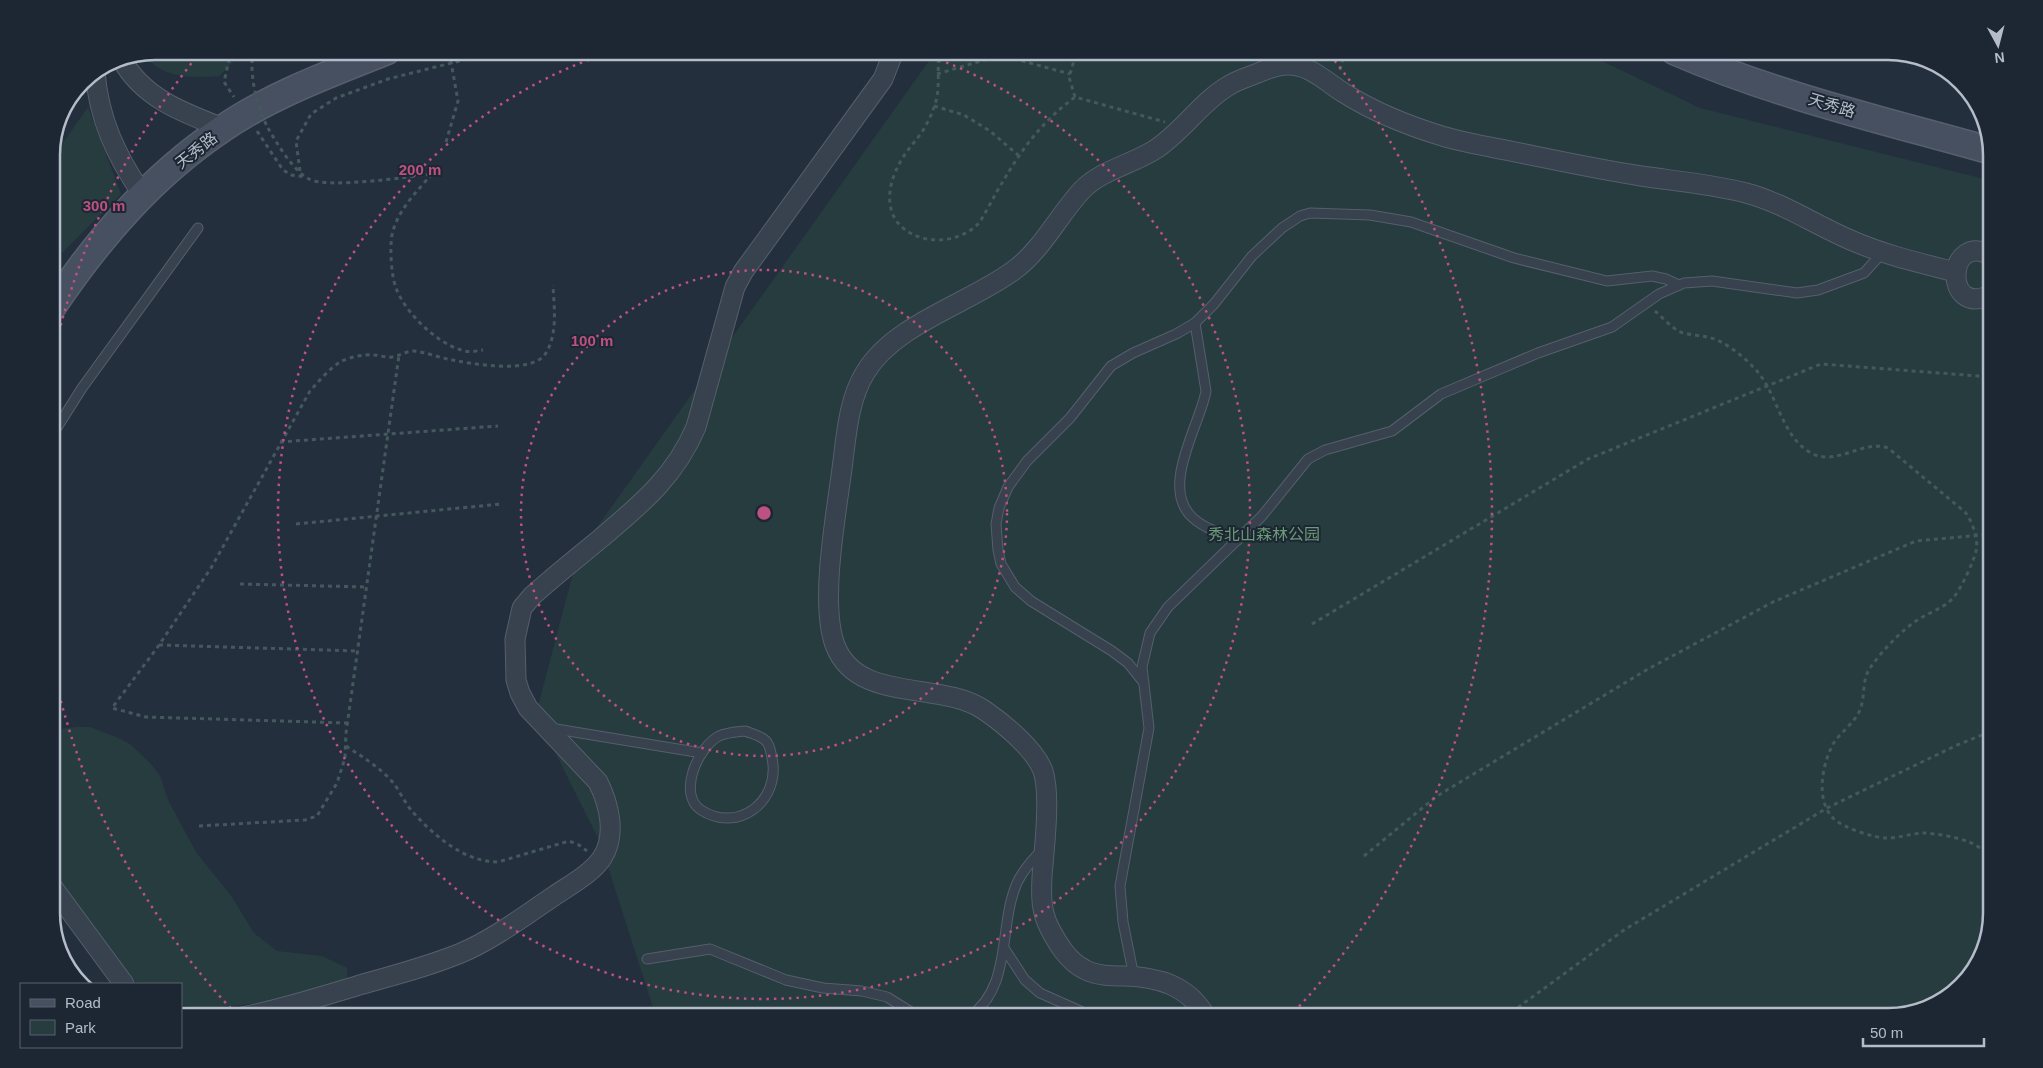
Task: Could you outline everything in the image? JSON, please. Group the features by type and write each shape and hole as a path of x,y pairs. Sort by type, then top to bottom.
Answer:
{"main road":[{"name":"天秀路","path":"60,297 73,277 122,215 142,194 223,128 275,99 364,60"},
{"name":"天秀路","path":"1696,60 1723,71 1840,108 1983,148"}],"street":[{"path":"278,1008 421,967 461,953 503,931 582,877 599,861 608,845 610,832 610,817 605,796 598,782 528,708 516,680 515,639 522,608 532,596 646,501 675,467 687,449 696,427 735,286 743,272 882,79 890,60"},
{"path":"125,65 156,98 182,112 223,128"},
{"path":"1200,1008 1192,997 1180,988 1155,979 1095,974 1081,967 1066,954 1051,930 1043,912 1042,890 1046,801 1044,777 1039,762 1023,743 1002,723 973,703 872,681 856,674 837,652 830,621 829,597 833,539 849,422 857,389 864,374 879,353 892,342 1014,270 1048,234 1088,184 1156,149 1227,87 1269,69 1292,65 1306,68 1345,94 1388,116 1438,134 1465,142 1607,170 1747,193 1781,206 1856,242 1955,272"},
{"path":"96,81 97,96 109,134 122,163 142,194"},
{"path":"1983,251 1965,255 1959,261 1955,272 1956,283 1966,295 1983,297"},
{"path":"60,896 123,983"}],"lane":[{"path":"1144,683 1128,663 1112,651 1031,601 1016,587 1001,564 996,524 999,508 1008,487 1026,461 1070,418 1111,366 1133,353 1176,334 1195,323 1214,304 1252,256 1282,228 1300,216 1310,213 1370,215 1411,222 1514,258 1606,281 1652,276 1666,278 1679,285"},
{"path":"60,424 82,388 198,228"},
{"path":"1134,976 1123,922 1120,886 1149,728 1142,667 1150,633 1168,607 1262,516 1308,458 1326,450 1392,431 1441,394 1538,352 1612,327 1659,294 1679,285 1712,281 1797,293 1818,290 1864,273 1884,252"},
{"path":"1195,323 1206,390 1204,401 1189,438 1183,465 1181,492 1183,504 1186,511 1201,524 1238,540"},
{"path":"547,727 702,753"},
{"path":"731,732 745,732 758,735 767,742 773,763 773,777 761,803 749,814 725,818 708,815 697,808 691,801 690,790 694,769 702,753 708,744 718,737 731,732"},
{"path":"978,1008 997,979 1004,948 1008,914 1017,884 1026,866 1044,848"},
{"path":"647,959 710,948 786,980 823,988 862,991 887,997 905,1008"},
{"path":"1004,948 1025,980 1040,993 1074,1008"}],"path":[{"path":"229,60 224,82 283,170 291,175 333,183 432,174 414,194 393,229 391,242 395,286 400,296 423,326 446,344 462,351 483,350"},
{"path":"253,60 253,79 264,122 282,152 306,177"},
{"path":"446,142 458,100 451,60"},
{"path":"300,171 296,141 311,114 336,98 388,79 464,60"},
{"path":"939,60 937,100 926,126 901,160 891,183 890,206 894,220 912,235 931,240 952,238 965,233 978,224 1022,149 1057,111 1075,97"},
{"path":"937,74 984,60"},
{"path":"1019,60 1070,74"},
{"path":"1074,60 1069,77 1075,97"},
{"path":"1075,97 1182,127"},
{"path":"934,106 964,115 990,131 1018,155"},
{"path":"348,722 146,717 112,708 159,645 211,568 310,391 341,362 373,354 391,358 415,351 448,360 490,366 519,365 540,360 546,353 552,340 554,323 553,285"},
{"path":"1647,302 1677,330 1694,336 1708,337 1726,344 1757,371 1772,394 1785,423 1800,445 1812,454 1832,456 1853,453 1879,444 1888,448 1965,512 1972,521 1976,551 1960,590 1952,599 1905,629 1869,670 1859,712 1834,743 1824,769 1822,784 1824,800 1835,820 1856,830 1873,836 1887,838 1924,833 1970,842 1983,850"},
{"path":"199,826 305,820 317,816 337,783 345,758 348,722 399,355"},
{"path":"1312,624 1588,459 1821,364 1983,376"},
{"path":"280,442 498,426"},
{"path":"296,524 501,504"},
{"path":"1364,856 1437,796 1648,669 1773,602 1916,540 1983,534"},
{"path":"240,584 367,587"},
{"path":"159,645 358,651"},
{"path":"1517,1008 1624,930 1827,808 1957,745 1983,735"},
{"path":"346,746 377,766 391,780 410,809 437,836 469,857 487,862 498,862 569,841 579,845 599,861"}],"green space":[{"path":"149,60 235,60 219,76 198,77 177,75 159,68"},
{"name":"秀北山森林公园","path":"930,60 1600,60 1700,108 1983,179 1982,926 1980,938 1973,955 1959,976 1941,992 1913,1005 1888,1008 653,1008 600,842 536,714 578,554"},
{"path":"88,107 121,194 60,255 60,149"},
{"path":"90,727 130,744 151,764 160,776 169,802 196,852 232,897 254,933 277,951 322,956 347,968 347,982 278,1001 199,1008 182,1005 182,983 136,983 124,975 60,899 60,729"}]}
